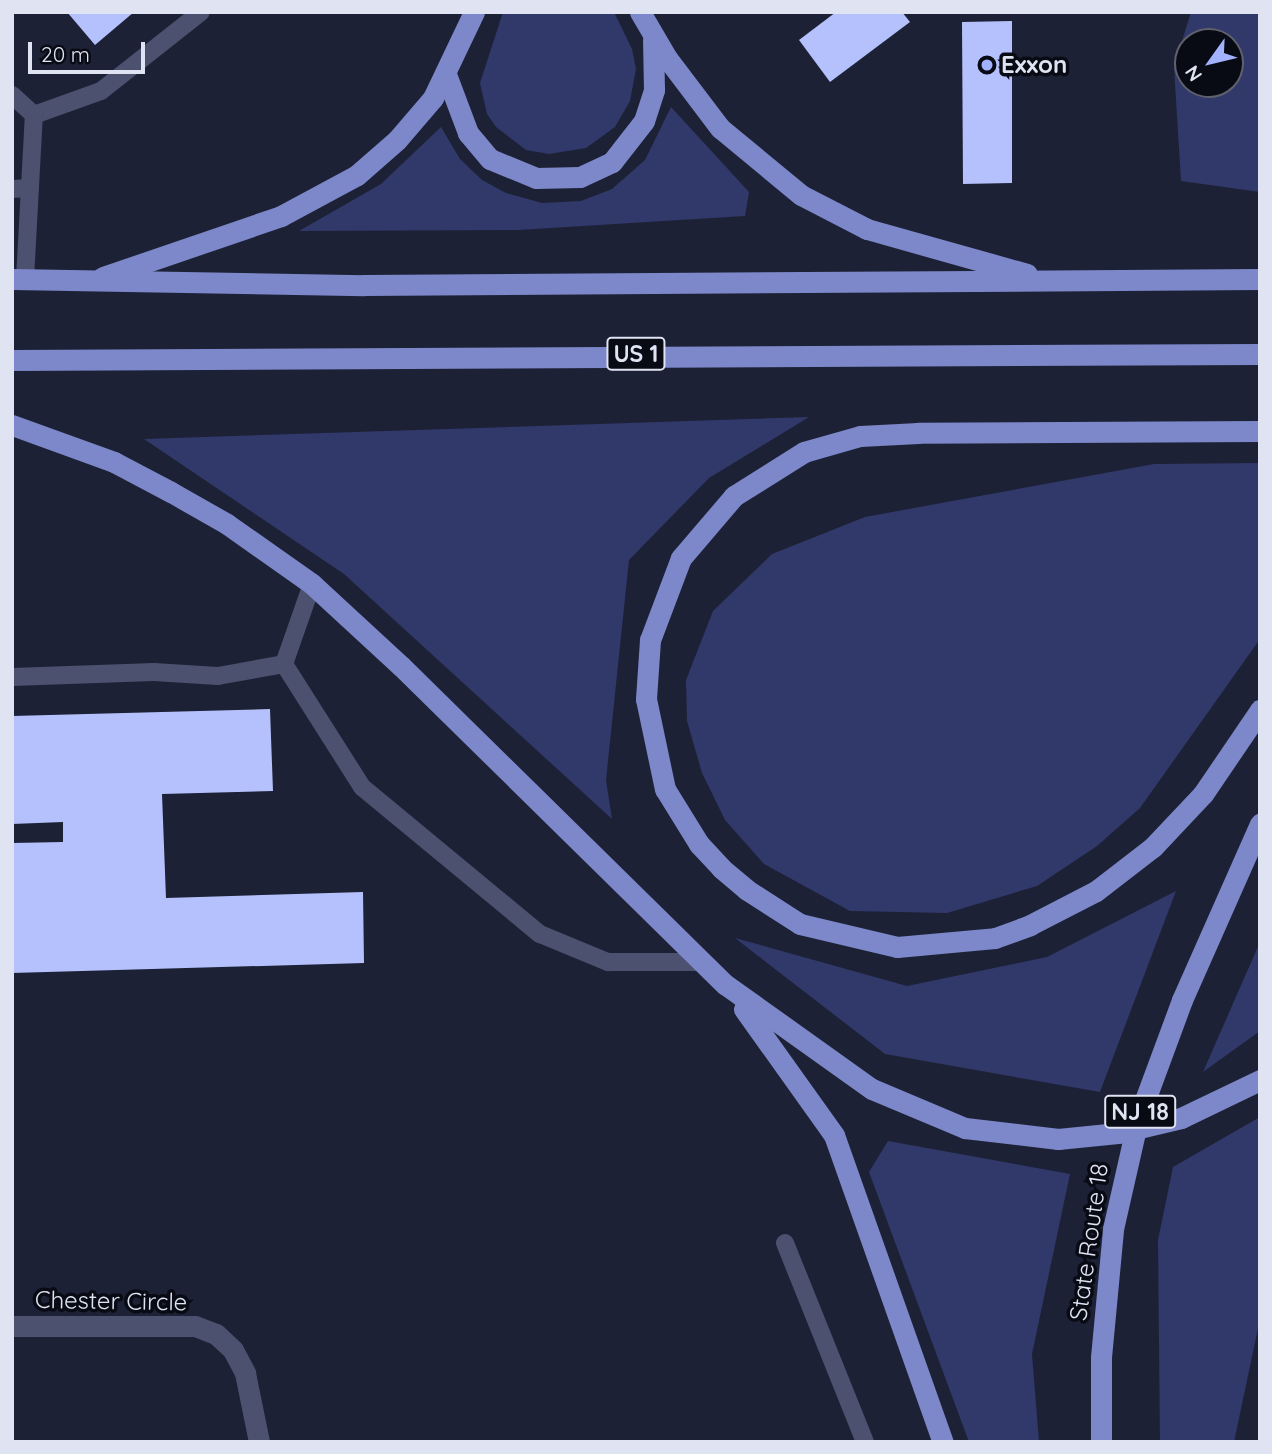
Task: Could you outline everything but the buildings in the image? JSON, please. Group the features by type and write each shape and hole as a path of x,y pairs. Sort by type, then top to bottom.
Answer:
{"highway":[{"path":"91,281 281,216 338,188 397,140 447,77 474,12"},
{"path":"640,12 653,38 720,128 801,195 867,229 1053,282"},
{"path":"447,77 460,118 490,159 536,178 580,177 612,162 645,121 654,90 653,38"},
{"path":"19,279 364,285 1260,279"},
{"name":"US 1","path":"12,360 1260,354"},
{"path":"12,425 114,462 171,492 227,524 312,584 401,666 726,985 804,1087 834,1136 943,1442"},
{"path":"1260,431 918,433 860,436 804,452 734,496 681,558 650,640 646,699 665,789 680,817 721,868 747,890 800,924 897,947 995,938 1042,920 1096,891 1153,847 1203,794 1260,710"},
{"name":"State Route 18","path":"1101,1442 1101,1357 1113,1229 1138,1119 1182,1000 1260,824"},
{"path":"726,985 872,1089 933,1118 999,1135 1058,1139 1151,1127 1210,1107 1260,1080"}],"street":[{"name":"Chester Circle","path":"12,1326 195,1326 216,1334 233,1350 245,1373 258,1442"}],"lane":[{"path":"34,115 101,91 201,12"},
{"path":"12,95 34,115"},
{"path":"19,279 21,189 34,115"},
{"path":"284,664 312,584"},
{"path":"12,677 154,672 219,676 284,664"},
{"path":"284,664 362,787 540,934 608,962 703,962"},
{"path":"785,1243 865,1442"}],"shaded area":[{"path":"503,12 614,12 632,49 636,69 630,101 615,127 586,148 549,154 526,150 496,127 487,114 480,83"},
{"path":"1191,12 1260,12 1260,192 1181,181 1176,98 1244,98 1244,28 1186,28"},
{"path":"671,107 749,192 745,216 518,230 299,231 381,184 441,127 460,159 482,180 506,193 542,203 581,201 612,189 645,160"},
{"path":"809,417 709,478 629,560 606,780 612,819 344,574 144,439"},
{"path":"1260,463 1260,639 1140,808 1097,846 1037,886 947,913 850,911 764,864 725,820 702,773 687,721 686,680 713,611 772,554 865,517 1154,464"},
{"path":"1176,891 1100,1092 885,1054 735,938 907,986 1047,957"},
{"path":"1260,942 1260,1031 1203,1072"},
{"path":"1260,1117 1260,1319 1234,1442 1160,1442 1158,1240 1173,1167"},
{"path":"888,1141 1070,1174 1032,1354 1039,1442 969,1442 869,1172"}],"place":[{"name":"Exxon","path":"987,65"}]}
